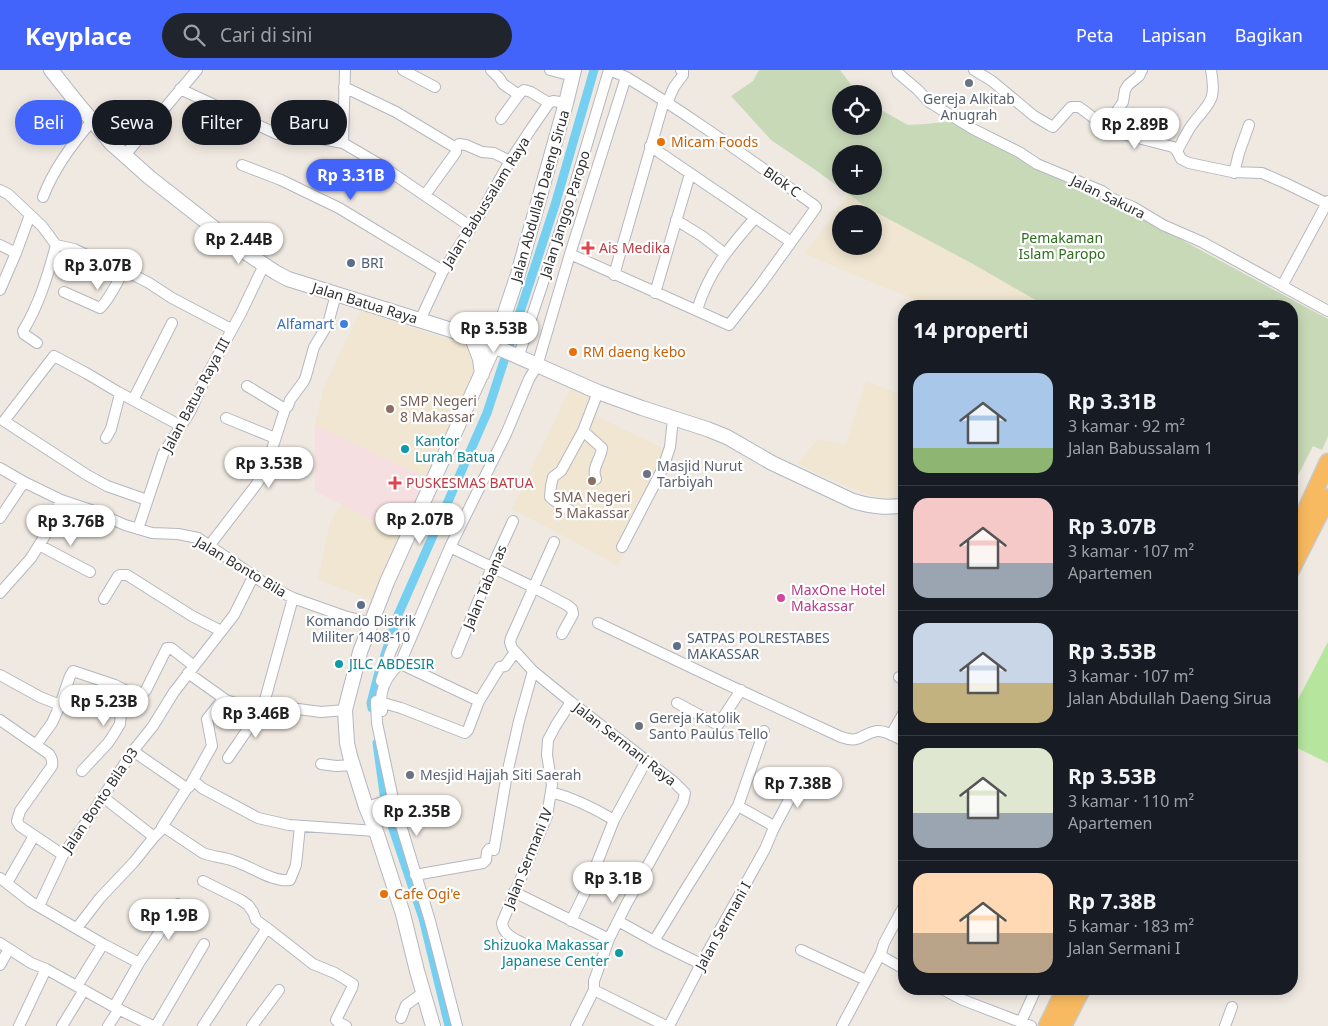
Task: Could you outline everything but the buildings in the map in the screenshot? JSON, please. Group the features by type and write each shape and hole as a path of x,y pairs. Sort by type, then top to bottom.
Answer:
{"highway":[{"path":"1298,525 1328,462"},
{"path":"1298,556 1328,497"},
{"path":"1054,1025 1062,995"},
{"path":"1054,1025 1077,995"}],"main road":[{"name":"Jalan Batua Raya","path":"51,70 92,121"},
{"name":"Jalan Abdullah Daeng Sirua","path":"433,1026 403,914 347,744 345,710 360,652 388,582 418,513 497,347 574,73"},
{"name":"Jalan Batua Raya","path":"113,145 149,177 229,241 288,279 472,338 497,347 598,392 707,429 727,437 772,463 853,501 879,507 898,506"},
{"path":"472,338 482,365 482,377"}],"street":[{"path":"125,155 197,70"},
{"path":"344,100 345,70"},
{"path":"403,70 435,87"},
{"path":"491,70 503,84 519,95"},
{"path":"550,70 574,73"},
{"path":"379,704 385,680 401,661 450,548 537,366 626,77 610,70"},
{"name":"Jalan Janggo Paropo","path":"517,357 578,175 610,70"},
{"path":"614,274 650,146 665,102 683,74 681,70"},
{"name":"Jalan Sakura","path":"897,70 929,102 973,129 1019,152 1037,164 1102,191 1113,199 1202,242 1328,311"},
{"path":"974,70 992,81 1034,116 1051,126 1054,127 1057,124 1068,109 1075,106 1079,107 1106,127 1122,134 1170,146 1177,151 1182,159 1189,163 1234,173 1256,172 1269,175 1328,203 1282,286"},
{"path":"1106,127 1123,102 1128,85 1142,70"},
{"path":"1177,151 1192,125 1211,102 1214,92 1212,70"},
{"name":"Blok C","path":"626,77 734,148 816,207 761,284 728,325 696,310"},
{"path":"344,87 396,112 456,148"},
{"path":"180,89 271,131"},
{"path":"501,119 523,90 527,90 549,103 553,101 566,103"},
{"name":"Jalan Babussalam Raya","path":"420,320 443,271 482,211 510,161 549,103"},
{"path":"43,197 50,179 63,157 92,121"},
{"path":"1234,173 1249,125"},
{"path":"425,195 454,156 459,144 481,152 494,153 510,161"},
{"path":"347,145 425,195 470,227"},
{"path":"650,146 791,242"},
{"path":"242,165 281,180 331,204 443,271"},
{"path":"655,293 690,174"},
{"path":"0,190 8,194 46,230 56,245 74,249 124,270 231,329"},
{"path":"0,290 30,215"},
{"path":"570,254 696,310 704,288 725,254 755,218"},
{"path":"676,220 702,236 725,254"},
{"path":"0,245 16,254"},
{"path":"37,343 23,332 41,295 56,245"},
{"name":"Jalan Batua Raya III","path":"138,529 163,454 190,412 204,379 241,313 264,265"},
{"path":"64,292 100,308 124,270"},
{"path":"209,546 265,471 285,408 304,381 314,347 328,324 336,294"},
{"path":"133,400 172,323"},
{"path":"147,500 107,486 87,475 4,421 54,356 181,426"},
{"path":"247,386 285,408"},
{"path":"574,513 550,497 553,477 561,470 583,431 598,392"},
{"path":"106,438 111,429 120,394"},
{"path":"226,418 275,438"},
{"path":"622,547 663,468 670,447 673,418"},
{"path":"583,431 602,448 594,474 596,479"},
{"name":"Jalan Bonto Bila","path":"0,468 60,500 138,529 156,534 178,534 198,538 264,583 293,598 344,616 372,623"},
{"path":"0,518 24,482"},
{"path":"0,594 31,558 49,529 60,500"},
{"name":"Jalan Tabanas","path":"457,653 513,520"},
{"path":"533,587 554,542"},
{"path":"39,545 90,572"},
{"path":"450,548 563,602 572,609 573,614 562,634"},
{"path":"104,599 118,576 126,575 192,616 221,631"},
{"name":"Jalan Bonto Bila 03","path":"39,906 63,855 133,751 153,726 174,692 234,615 254,575"},
{"name":"Jalan Sermani Raya","path":"533,587 511,640 511,645 515,652 533,671 685,793 685,798 609,939 594,981 594,990 576,1026"},
{"path":"228,758 263,707 293,598"},
{"path":"598,622 848,740 858,739 876,731 885,732 898,738"},
{"path":"36,745 52,723 72,672 75,671 115,685 137,697 146,690 167,648 171,648 191,669 224,698 247,707 321,712 345,710"},
{"path":"457,1026 430,921 390,800 378,724 379,704 392,649 401,661 479,700"},
{"path":"379,704 401,708 465,733 468,730 479,700 500,666 505,666 515,652"},
{"path":"415,875 483,863 485,862 487,852 490,849 494,850 507,774 533,671"},
{"path":"0,675 40,697 60,705"},
{"path":"678,703 718,725 741,690"},
{"path":"82,771 111,739 120,724 121,712 134,696"},
{"path":"77,928 100,898 134,862 162,828 212,746 207,719 224,698"},
{"name":"Jalan Sermani IV","path":"529,946 513,938 503,929 503,920 547,816 551,792 547,755 548,740 571,702"},
{"path":"0,720 52,758 52,766 20,811 17,823 63,855"},
{"path":"891,735 898,723"},
{"path":"654,941 738,806 764,731"},
{"path":"133,751 190,784 202,788 258,818 289,825 376,831"},
{"path":"571,921 587,888 614,820 646,761"},
{"path":"321,764 336,766 353,765"},
{"name":"Jalan Sermani I","path":"594,990 668,1026 765,849 773,828 801,777"},
{"path":"551,792 570,798 614,820"},
{"path":"103,797 154,837"},
{"path":"369,807 390,800"},
{"path":"738,806 773,828"},
{"path":"162,828 210,856 232,860 273,878 288,881 296,865 300,826"},
{"path":"34,836 3,880 31,902 139,963"},
{"path":"203,880 248,905 256,920 313,964 335,973 353,984 336,1020 346,1026"},
{"path":"514,892 609,939"},
{"path":"108,1026 139,963 178,904"},
{"path":"842,1026 898,917"},
{"path":"618,921 701,964"},
{"path":"203,1026 267,928"},
{"path":"62,1026 103,944"},
{"path":"0,965 4,946 31,963 154,1026 204,944"},
{"path":"801,950 866,980"},
{"path":"881,953 883,957 898,966"},
{"path":"19,1026 46,969"},
{"path":"252,1026 279,990"},
{"path":"402,1018 406,1005 424,992"},
{"path":"954,995 1026,1024 1034,995"},
{"path":"1225,1026 1232,1007"}],"shaded area":[{"path":"848,195 864,205 841,205"},
{"path":"882,215 1036,300 916,300 805,254 832,217 832,255 882,255"},
{"name":"SMP Negeri 8 Makassar","path":"361,309 431,334 463,343 472,352 478,369 429,479 315,425 323,390"},
{"path":"866,381 898,394 898,500 880,499 822,476 798,463 818,439 846,445"},
{"name":"SMA Negeri 5 Makassar","path":"572,385 602,398 594,415 673,453 618,566 512,509"},
{"path":"315,425 429,479 405,537 315,491"},
{"path":"342,504 405,537 377,603 318,579 330,522"}],"green space":[{"name":"Pemakaman Islam Paropo","path":"759,70 840,70 851,85 832,85 832,135 882,135 882,110 908,125 953,121 1167,232 1293,300 1036,300 882,215 882,205 864,205 850,195 882,195 882,145 832,145 832,182 771,140 731,96 753,81"},
{"name":"Pemakaman Islam Paropo","path":"1298,303 1328,319 1328,436 1322,450 1313,446 1298,475"},
{"path":"1328,642 1328,763 1298,748 1298,700"}],"waterway":[{"path":"384,658 398,615 487,413 555,205 594,70"},
{"path":"372,708 371,703 379,672"},
{"path":"377,743 386,808 423,918 449,1026"}],"place":[{"name":"Gereja Alkitab Anugrah","path":"969,83"},
{"name":"Micam Foods","path":"661,142"},
{"name":"Ais Medika","path":"588,248"},
{"name":"BRI","path":"351,263"},
{"name":"Alfamart","path":"344,324"},
{"name":"RM daeng kebo","path":"573,352"},
{"name":"SMP Negeri 8 Makassar","path":"390,409"},
{"name":"Kantor Lurah Batua","path":"405,449"},
{"name":"Masjid Nurut Tarbiyah","path":"647,474"},
{"name":"SMA Negeri 5 Makassar","path":"592,481"},
{"name":"PUSKESMAS BATUA","path":"395,483"},
{"name":"MaxOne Hotel Makassar","path":"781,598"},
{"name":"Komando Distrik Militer 1408-10","path":"361,605"},
{"name":"SATPAS POLRESTABES MAKASSAR","path":"677,646"},
{"name":"JILC ABDESIR","path":"339,664"},
{"name":"Gereja Katolik Santo Paulus Tello","path":"639,726"},
{"name":"Mesjid Hajjah Siti Saerah","path":"410,775"},
{"name":"Cafe Ogi'e","path":"384,894"},
{"name":"Shizuoka Makassar Japanese Center","path":"619,953"}]}
